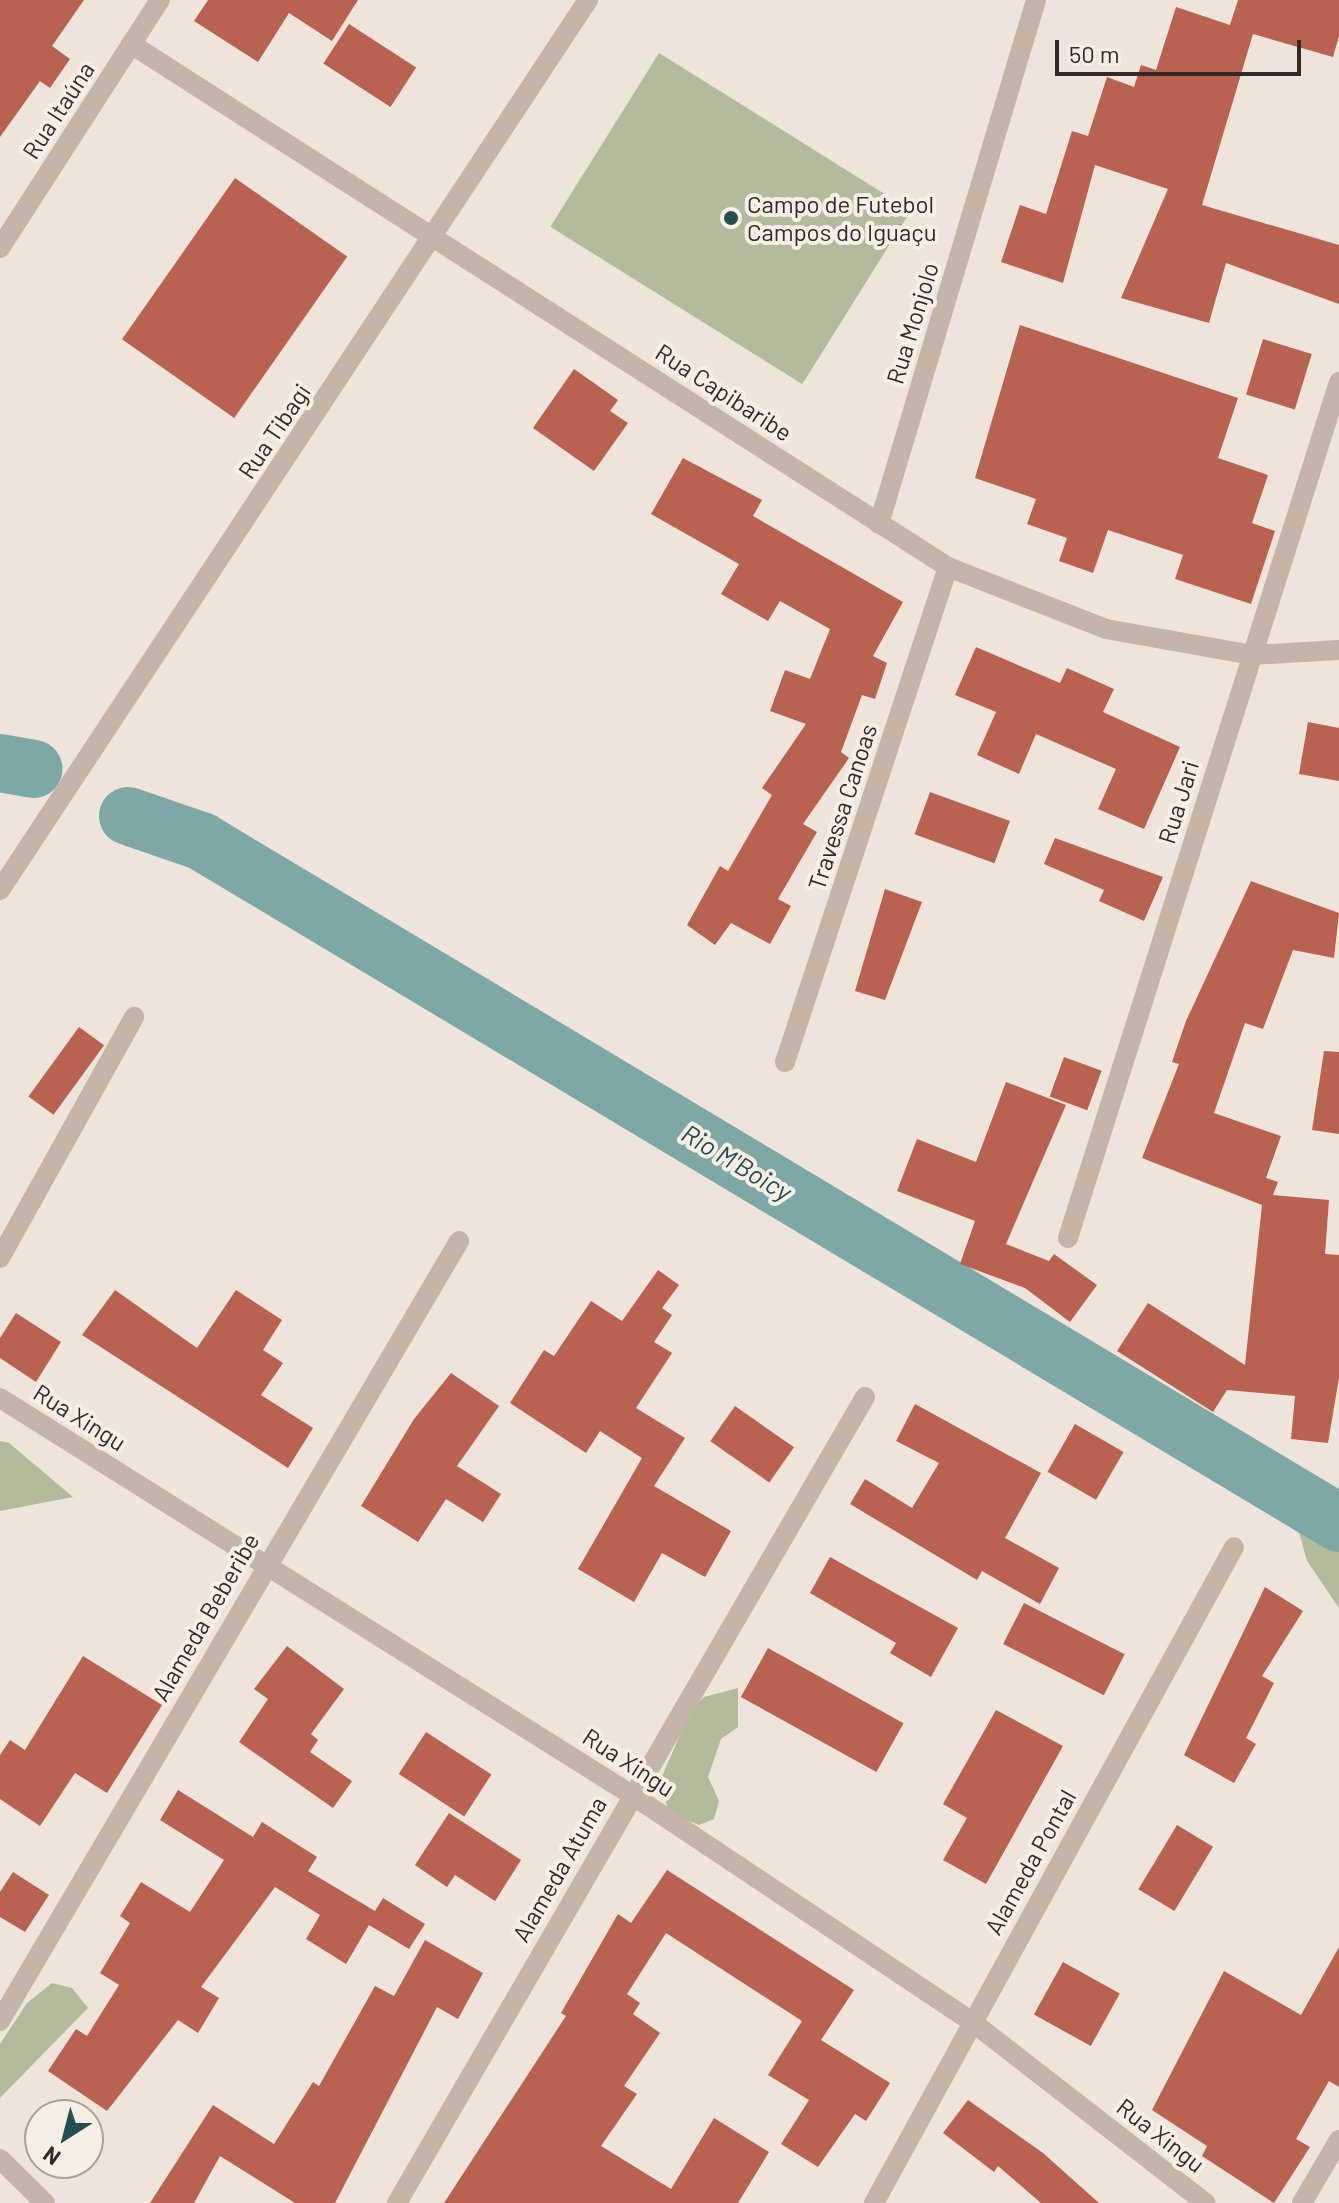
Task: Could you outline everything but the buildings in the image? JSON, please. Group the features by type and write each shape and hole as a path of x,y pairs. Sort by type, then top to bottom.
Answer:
{"street":[{"name":"Rua Itaúna","path":"0,248 160,0"},
{"name":"Rua Tibagi","path":"0,890 435,236 588,0"},
{"name":"Rua Monjolo","path":"879,524 1036,0"},
{"name":"Rua Capibaribe","path":"131,44 948,567 1106,629 1252,655 1339,650"},
{"name":"Rua Jari","path":"1068,1238 1339,382"},
{"name":"Travessa Canoas","path":"785,1062 948,567"},
{"path":"0,1258 134,1017"},
{"name":"Alameda Beberibe","path":"0,2021 266,1563 459,1241"},
{"name":"Alameda Atuma","path":"397,2203 865,1397"},
{"name":"Rua Xingu","path":"0,1398 632,1795 971,2021 1206,2203"},
{"name":"Alameda Pontal","path":"874,2203 971,2021 1234,1547"},
{"path":"1302,2203 1339,2140"},
{"path":"0,2159 45,2203"}],"green space":[{"name":"Campo de Futebol Campos do Iguaçu","path":"659,53 911,210 802,384 550,227"},
{"path":"0,1441 9,1443 73,1497 0,1511"},
{"path":"1324,1491 1339,1499 1339,1608 1307,1561 1296,1521"},
{"path":"738,1688 738,1727 721,1739 708,1777 719,1801 714,1819 699,1825 669,1813 660,1781 690,1712 704,1697"},
{"path":"52,1983 72,1988 88,2008 0,2098 0,2044 27,2003"}],"waterway":[{"name":"Rio M'Boicy","path":"0,763 33,769"},
{"name":"Rio M'Boicy","path":"128,816 201,841 1339,1523"}],"place":[{"name":"Campo de Futebol Campos do Iguaçu","path":"731,218"}]}
